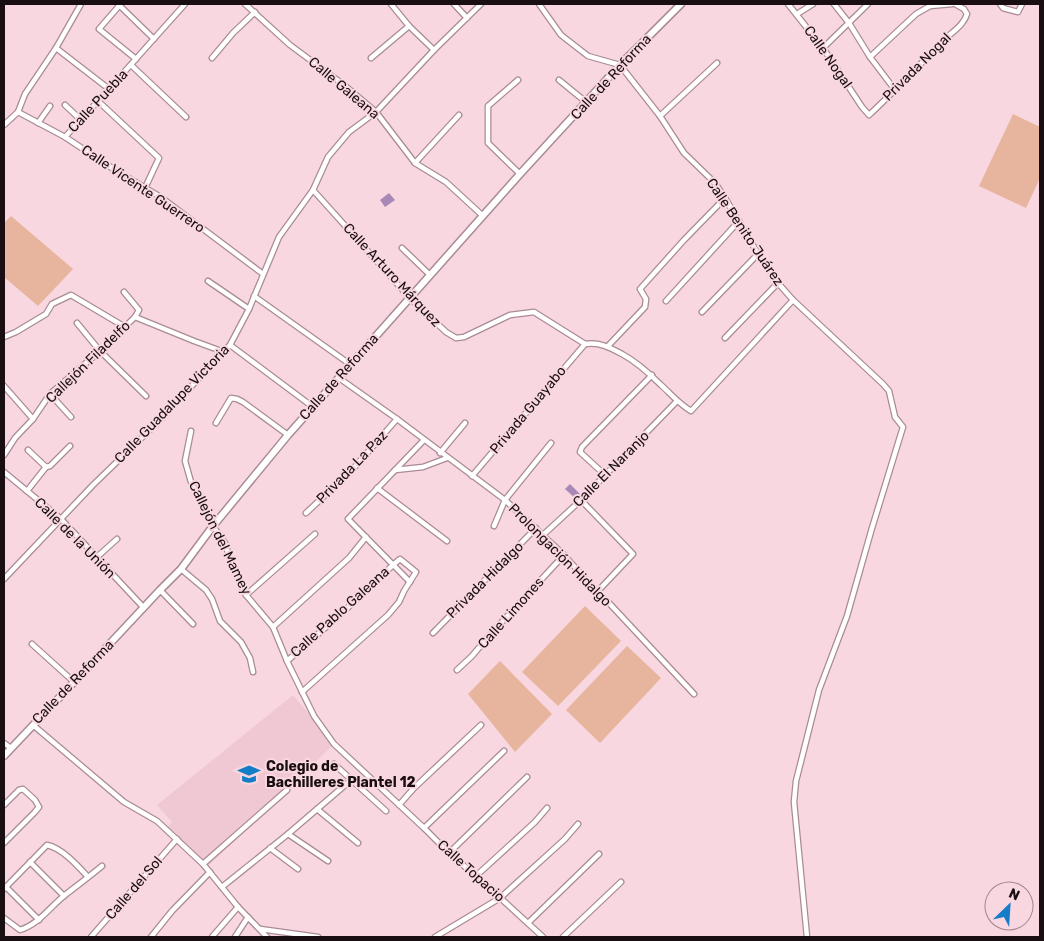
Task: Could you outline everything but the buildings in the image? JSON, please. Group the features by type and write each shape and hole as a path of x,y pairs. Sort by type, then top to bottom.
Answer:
{"main road":[{"name":"Calle de Reforma","path":"4,756 181,569 212,526 313,406 620,64 681,4"}],"street":[{"path":"4,125 18,112 26,94 56,48 81,4"},
{"name":"Calle Galeana","path":"245,4 290,45 344,85 376,112 415,163 446,182 483,216"},
{"path":"391,4 409,26 434,50"},
{"path":"454,4 467,18"},
{"name":"Calle Guadalupe Victoria","path":"4,579 93,485 157,423 230,345 249,309 279,237 313,190 328,158 349,132 376,112 434,50 481,4"},
{"path":"546,4 540,6 561,35 588,56 620,64"},
{"name":"Calle Nogal","path":"788,4 823,48 866,112"},
{"path":"797,14 813,4"},
{"path":"834,4 895,90"},
{"path":"823,48 868,4"},
{"path":"870,57 916,14 930,6 953,4"},
{"name":"Privada Nogal","path":"866,112 869,115 966,19 967,14 964,9 953,4"},
{"path":"1000,4 1003,8 1018,12 1022,4"},
{"path":"136,60 99,30 118,5 154,38"},
{"name":"Calle Puebla","path":"65,137 136,60 182,5"},
{"path":"212,58 233,33 255,12"},
{"path":"371,58 409,26"},
{"path":"56,48 110,89"},
{"path":"660,116 717,63"},
{"name":"Calle Benito Juárez","path":"620,64 660,116 684,153 715,183 778,283 793,300 889,391 896,417 903,427 847,616 819,690 796,781 794,802 807,937"},
{"path":"131,65 186,117"},
{"path":"518,80 488,106 488,143 520,174"},
{"path":"559,80 586,102"},
{"path":"98,101 159,158 145,188"},
{"path":"65,105 81,120"},
{"path":"38,123 50,106"},
{"name":"Calle Vicente Guerrero","path":"18,112 65,137 162,198 263,274"},
{"path":"415,163 460,115"},
{"name":"Calle Arturo Márquez","path":"313,190 410,298 446,332 456,338 464,338 510,315 534,312 585,344 592,343 608,346 633,360 677,401 691,411 793,300"},
{"path":"608,346 645,307 646,299 640,289 725,198"},
{"path":"666,301 739,221"},
{"path":"402,248 430,275"},
{"path":"702,312 758,254"},
{"path":"208,281 249,309"},
{"path":"725,338 778,283"},
{"name":"Callejón Filadelfo","path":"4,455 50,394 100,351 135,317 139,310 124,292"},
{"path":"4,337 46,314 52,304 71,295 124,327"},
{"path":"254,296 351,365"},
{"name":"Callejón Filadelfo","path":"135,317 224,352"},
{"path":"77,324 100,351 146,396"},
{"name":"Privada Guayabo","path":"472,476 585,344"},
{"path":"230,345 313,406"},
{"path":"605,475 580,452 582,447 652,376"},
{"name":"Prolongación Hidalgo","path":"339,378 504,500 536,528 564,555 597,592 610,603 694,694"},
{"path":"4,386 33,419"},
{"path":"50,394 71,417"},
{"path":"216,423 232,398 243,402 288,435"},
{"name":"Calle El Naranjo","path":"543,535 581,500 677,401"},
{"name":"Privada La Paz","path":"306,513 352,470 396,419"},
{"path":"440,453 465,423"},
{"name":"Callejón del Mamey","path":"191,431 185,461 191,482 212,526 225,543 234,572 246,595 273,627 287,661 314,716 334,744 399,805"},
{"path":"302,692 388,615 399,602 410,582 348,519 424,440"},
{"path":"494,526 504,500 551,443"},
{"path":"27,491 46,467 50,466 70,446"},
{"path":"28,450 46,467"},
{"path":"395,470 423,467 447,458"},
{"name":"Calle de la Unión","path":"4,472 61,519 144,608"},
{"path":"377,488 447,541"},
{"path":"581,500 633,554 597,592"},
{"name":"Privada Hidalgo","path":"433,632 536,528"},
{"path":"246,595 315,534"},
{"path":"273,627 349,558 366,537"},
{"path":"97,557 117,539"},
{"name":"Calle Limones","path":"457,670 564,555"},
{"name":"Calle Pablo Galeana","path":"287,661 400,559 416,572 410,582"},
{"path":"181,569 206,590 214,604 220,621 242,642 250,658 252,672"},
{"path":"160,590 193,624"},
{"path":"32,644 74,682"},
{"path":"33,725 124,802 157,821 177,839 203,864 238,907 268,937"},
{"path":"399,805 414,788 481,725"},
{"path":"4,743 11,748"},
{"path":"424,828 504,751"},
{"path":"334,764 386,811"},
{"path":"450,853 527,777"},
{"path":"222,887 351,780"},
{"path":"4,805 22,789 35,800 39,807 4,843"},
{"path":"203,864 287,790"},
{"name":"Calle Topacio","path":"399,805 543,937"},
{"path":"476,876 535,822 547,808"},
{"path":"317,809 358,843"},
{"path":"435,937 500,898 565,839 578,824"},
{"path":"288,834 328,861"},
{"name":"Calle del Sol","path":"91,937 177,839"},
{"path":"39,920 5,888 47,846 57,848 88,877"},
{"path":"270,848 298,869"},
{"path":"528,923 599,854"},
{"path":"30,862 64,896"},
{"path":"4,918 15,928 20,930 27,928 102,866"},
{"path":"151,937 172,911 210,872"},
{"path":"563,937 621,882"},
{"path":"212,937 238,907"},
{"path":"235,937 248,917"},
{"path":"260,929 318,937"}],"shaded area":[{"path":"1013,114 1040,127 1040,178 1026,208 979,186"},
{"path":"389,193 395,200 385,207 380,200"},
{"path":"11,216 73,269 38,306 4,277 4,223"},
{"path":"570,484 580,494 576,499 565,489"},
{"path":"585,606 621,641 558,706 522,672"},
{"path":"627,646 661,678 600,743 566,710"},
{"path":"500,661 552,714 515,752 468,694"},
{"name":"Colegio de Bachilleres Plantel 12","path":"293,695 334,744 206,868 167,827 172,822 157,805"}],"place":[{"name":"Colegio de Bachilleres Plantel 12","path":"249,774"}]}
